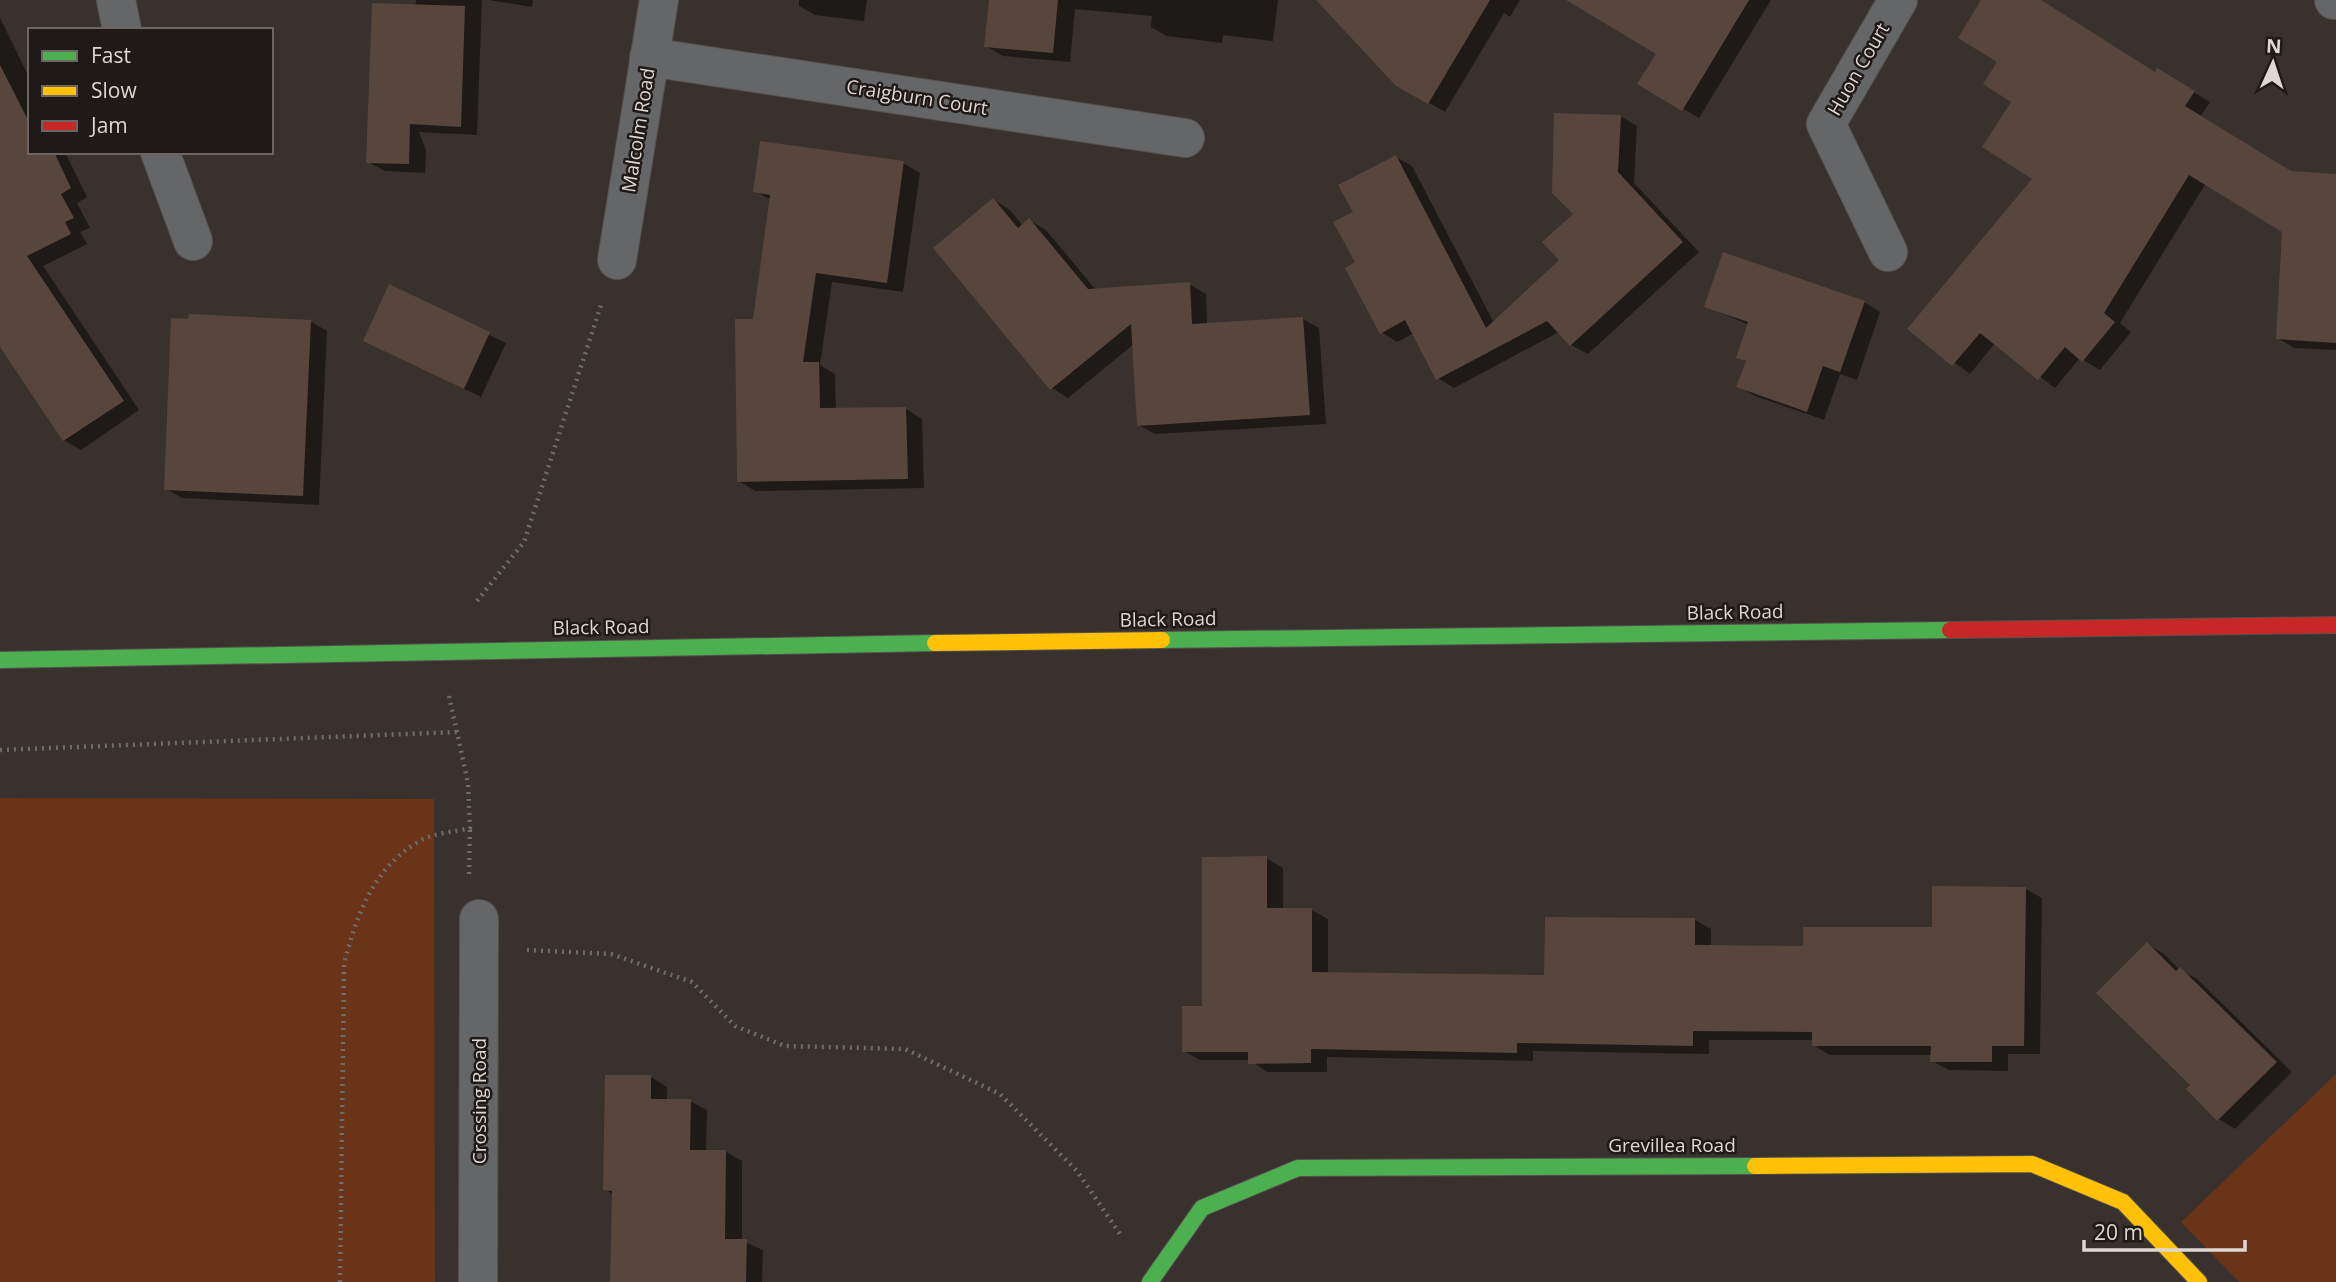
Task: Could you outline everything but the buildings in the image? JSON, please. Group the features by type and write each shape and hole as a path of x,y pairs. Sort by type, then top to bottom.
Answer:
{"main road":[{"name":"Black Road","path":"0,660 438,650 2336,625"},
{"name":"Grevillea Road","path":"1150,1280 1202,1208 1298,1168 2032,1164 2123,1202 2199,1282"}],"street":[{"path":"116,0 122,28"},
{"name":"Malcolm Road","path":"617,260 659,0"},
{"name":"Huon Court","path":"1888,253 1826,124 1898,0"},
{"name":"Craigburn Court","path":"649,57 1185,138"},
{"path":"161,154 192,241"},
{"name":"Crossing Road","path":"478,1282 479,933"}],"path":[{"path":"340,1282 344,964 354,927 379,874 419,841 470,828 468,783 438,650 524,542 617,260"},
{"path":"0,750 457,732"},
{"path":"479,933 611,954 692,982 735,1026 785,1046 905,1049 1000,1094 1077,1171 1150,1280"}],"shaded area":[{"path":"0,798 434,799 435,1282 0,1282"},
{"path":"2336,1074 2336,1282 2239,1282 2181,1222"}],"traffic: fast":[{"path":"1162,640 1950,630"},
{"path":"0,660 935,643"},
{"path":"1150,1282 1202,1208 1298,1168 1755,1166"}],"traffic: slow":[{"path":"935,643 1162,640"},
{"path":"1755,1166 2032,1164 2123,1202 2199,1282"}],"traffic: jam":[{"path":"1950,630 2336,625"}]}
